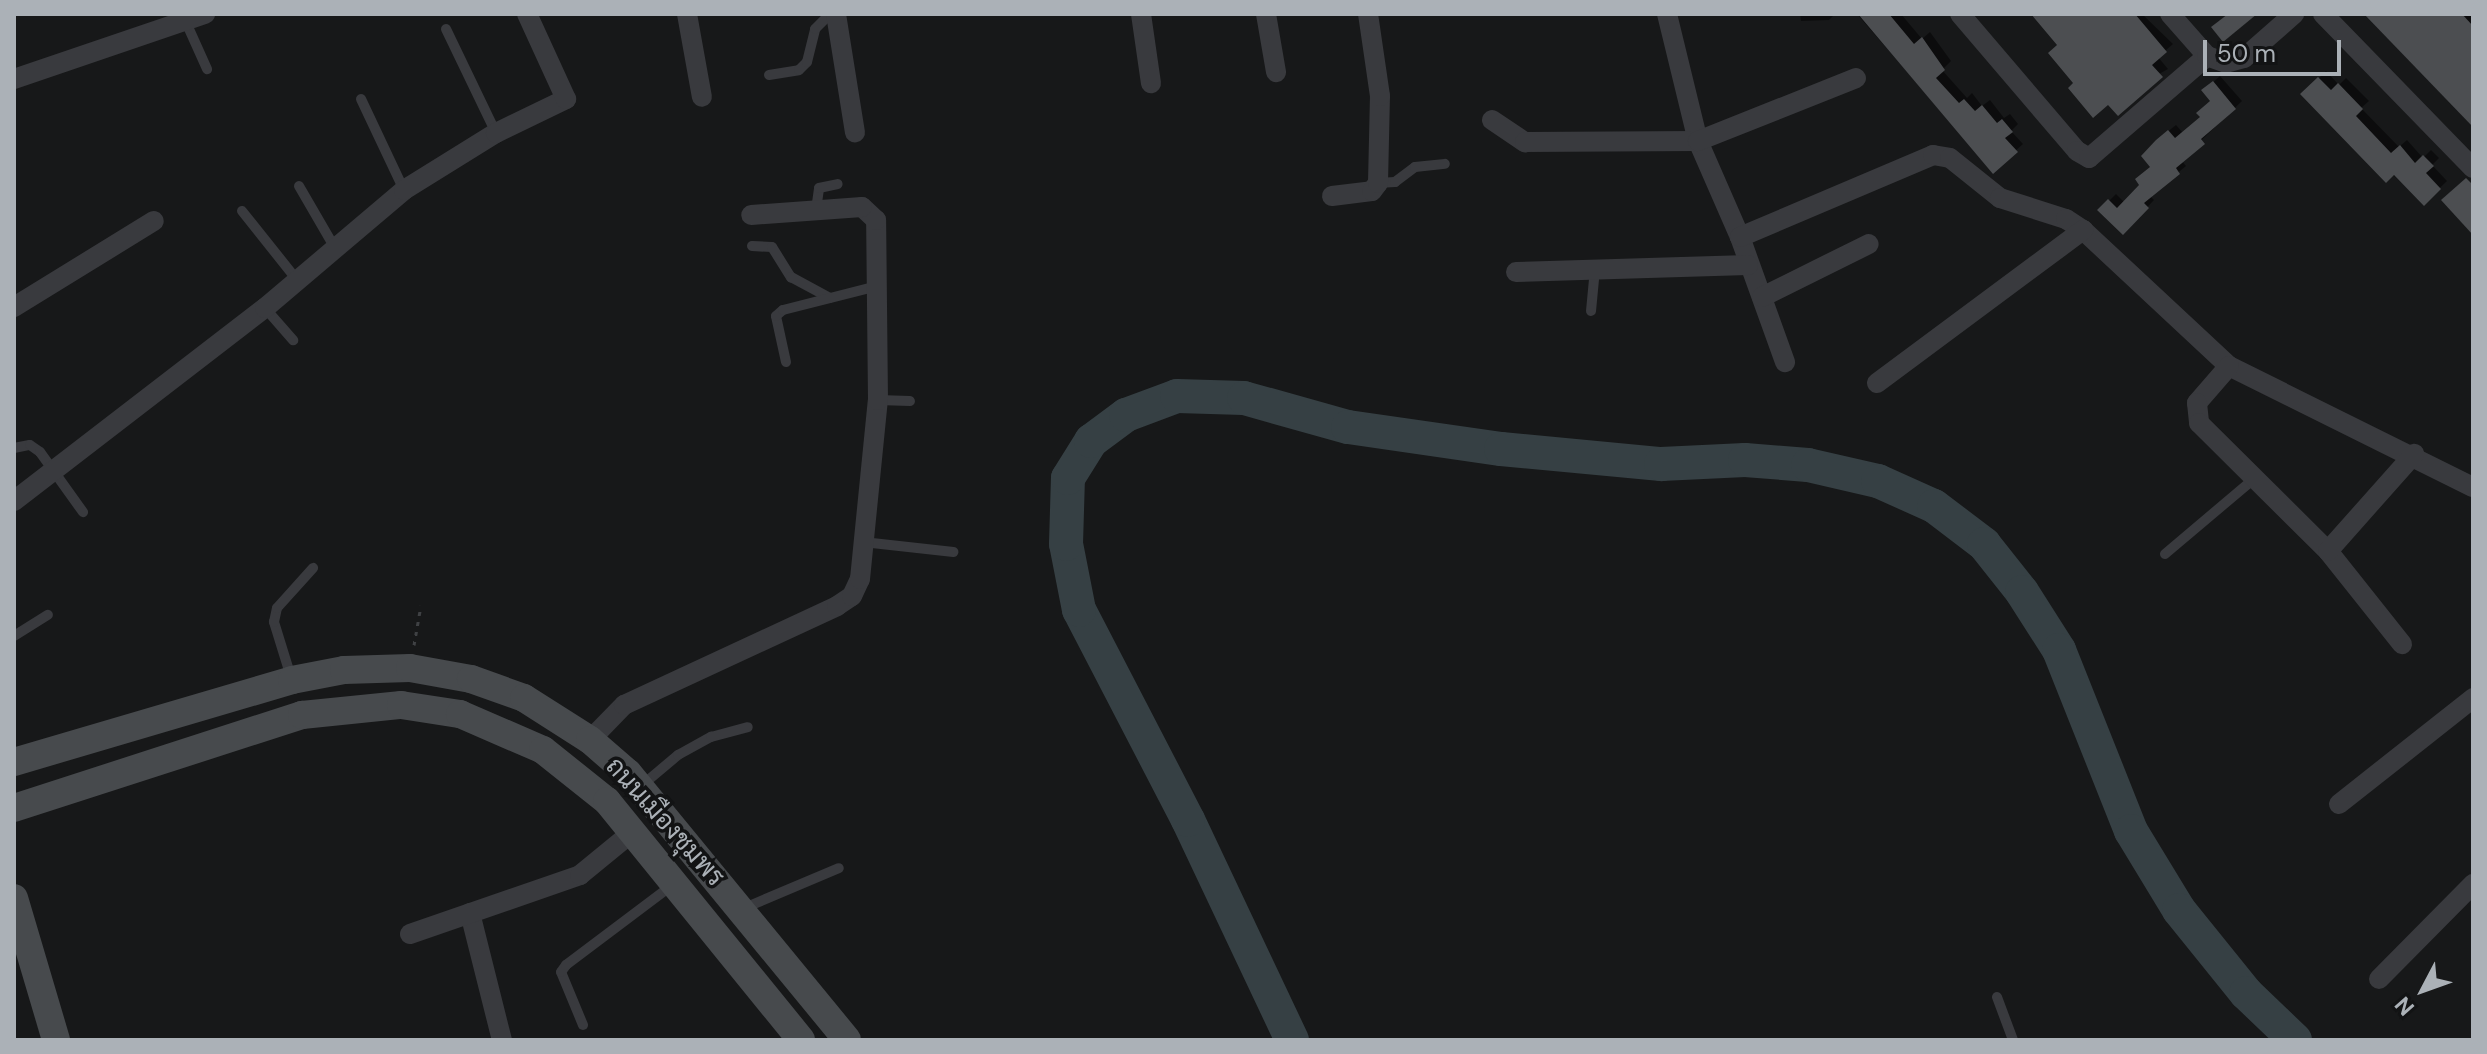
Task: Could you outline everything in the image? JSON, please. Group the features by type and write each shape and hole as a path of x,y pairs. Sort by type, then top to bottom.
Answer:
{"main road":[{"name":"ถนนเมืองชุมพร","path":"14,762 292,680 344,670 410,668 471,679 524,698 590,740 640,787 847,1040"},
{"name":"ถนนเมืองชุมพร","path":"14,808 302,715 401,705 460,714 511,733 577,774 635,830 801,1040"},
{"path":"14,902 56,1040"}],"street":[{"path":"14,501 265,308 404,190 496,133 566,99 527,14"},
{"path":"687,14 702,97"},
{"path":"833,14 855,132"},
{"path":"1141,14 1151,83"},
{"path":"1266,14 1276,72"},
{"path":"1332,196 1372,191 1378,183 1380,96 1368,14"},
{"path":"1667,14 1698,141 1740,237 1785,362"},
{"path":"1960,14 2077,151 2089,158 2207,56"},
{"path":"2170,14 2207,56 2226,63 2244,58 2294,14"},
{"path":"2323,14 2473,168"},
{"path":"14,79 195,17"},
{"path":"1492,120 1525,142 1698,141 1856,78"},
{"path":"1740,237 1933,155 1950,158 2000,198 2066,219 2083,230 2229,366 2414,454 2473,487"},
{"path":"590,740 624,705 852,596 860,579 878,400 879,285 872,211 816,210 751,215"},
{"path":"14,307 154,221"},
{"path":"1877,383 2083,230"},
{"path":"1762,297 1869,244"},
{"path":"1516,272 1748,265"},
{"path":"2229,366 2197,403 2195,412 2328,551 2402,644"},
{"path":"2328,551 2414,454"},
{"path":"2339,804 2473,698"},
{"path":"410,934 580,875 635,830"},
{"path":"2379,979 2473,884"},
{"path":"470,913 502,1040"}],"lane":[{"path":"769,75 799,70 807,62 815,29 833,14"},
{"path":"195,17 207,69"},
{"path":"446,29 496,133"},
{"path":"361,99 404,190"},
{"path":"1378,183 1395,182 1415,167 1445,164"},
{"path":"816,210 819,188 838,184"},
{"path":"299,186 335,248"},
{"path":"242,211 297,280"},
{"path":"752,246 772,247 791,277 830,298"},
{"path":"1591,311 1595,269"},
{"path":"786,362 776,316 879,285"},
{"path":"265,308 293,340"},
{"path":"878,400 910,401"},
{"path":"14,448 30,445 83,512"},
{"path":"2165,554 2255,478"},
{"path":"863,542 953,552"},
{"path":"292,680 274,622 277,608 313,568"},
{"path":"14,636 48,615"},
{"path":"640,787 678,755 711,737 748,727"},
{"path":"742,909 839,868"},
{"path":"583,1025 561,972 566,965 676,882"},
{"path":"1997,997 2013,1040"}],"path":[{"path":"410,668 421,606"}],"building":[{"path":"1858,14 1889,14 1914,44 1922,37 1945,70 1936,78 1959,103 1964,99 1975,111 1982,105 1997,123 2002,119 2013,132 2005,138 2018,152 1993,174"},
{"path":"2031,14 2135,14 2167,52 2152,65 2163,77 2118,116 2108,105 2093,118 2068,88 2073,83 2048,53 2057,45"},
{"path":"2228,14 2257,14 2223,42 2211,27"},
{"path":"2364,14 2462,14 2473,26 2473,127"},
{"path":"2318,77 2331,90 2338,83 2363,109 2356,116 2391,153 2400,145 2415,163 2423,155 2434,166 2426,173 2441,189 2424,206 2394,175 2386,183 2300,94"},
{"path":"2213,81 2236,109 2201,139 2205,144 2176,168 2180,174 2144,203 2149,208 2123,235 2097,210 2108,199 2117,208 2139,185 2135,179 2150,167 2141,156 2168,130 2175,138 2200,117 2196,113 2210,101 2201,90"},
{"path":"2466,178 2473,185 2473,235 2441,200"}],"waterway":[{"path":"1292,1040 1188,820 1079,610 1066,544 1068,478 1091,441 1126,415 1177,396 1244,398 1348,427 1501,449 1661,464 1745,460 1808,465 1878,481 1934,506 1984,544 2022,592 2059,650 2131,831 2179,910 2246,993 2295,1040"}]}
